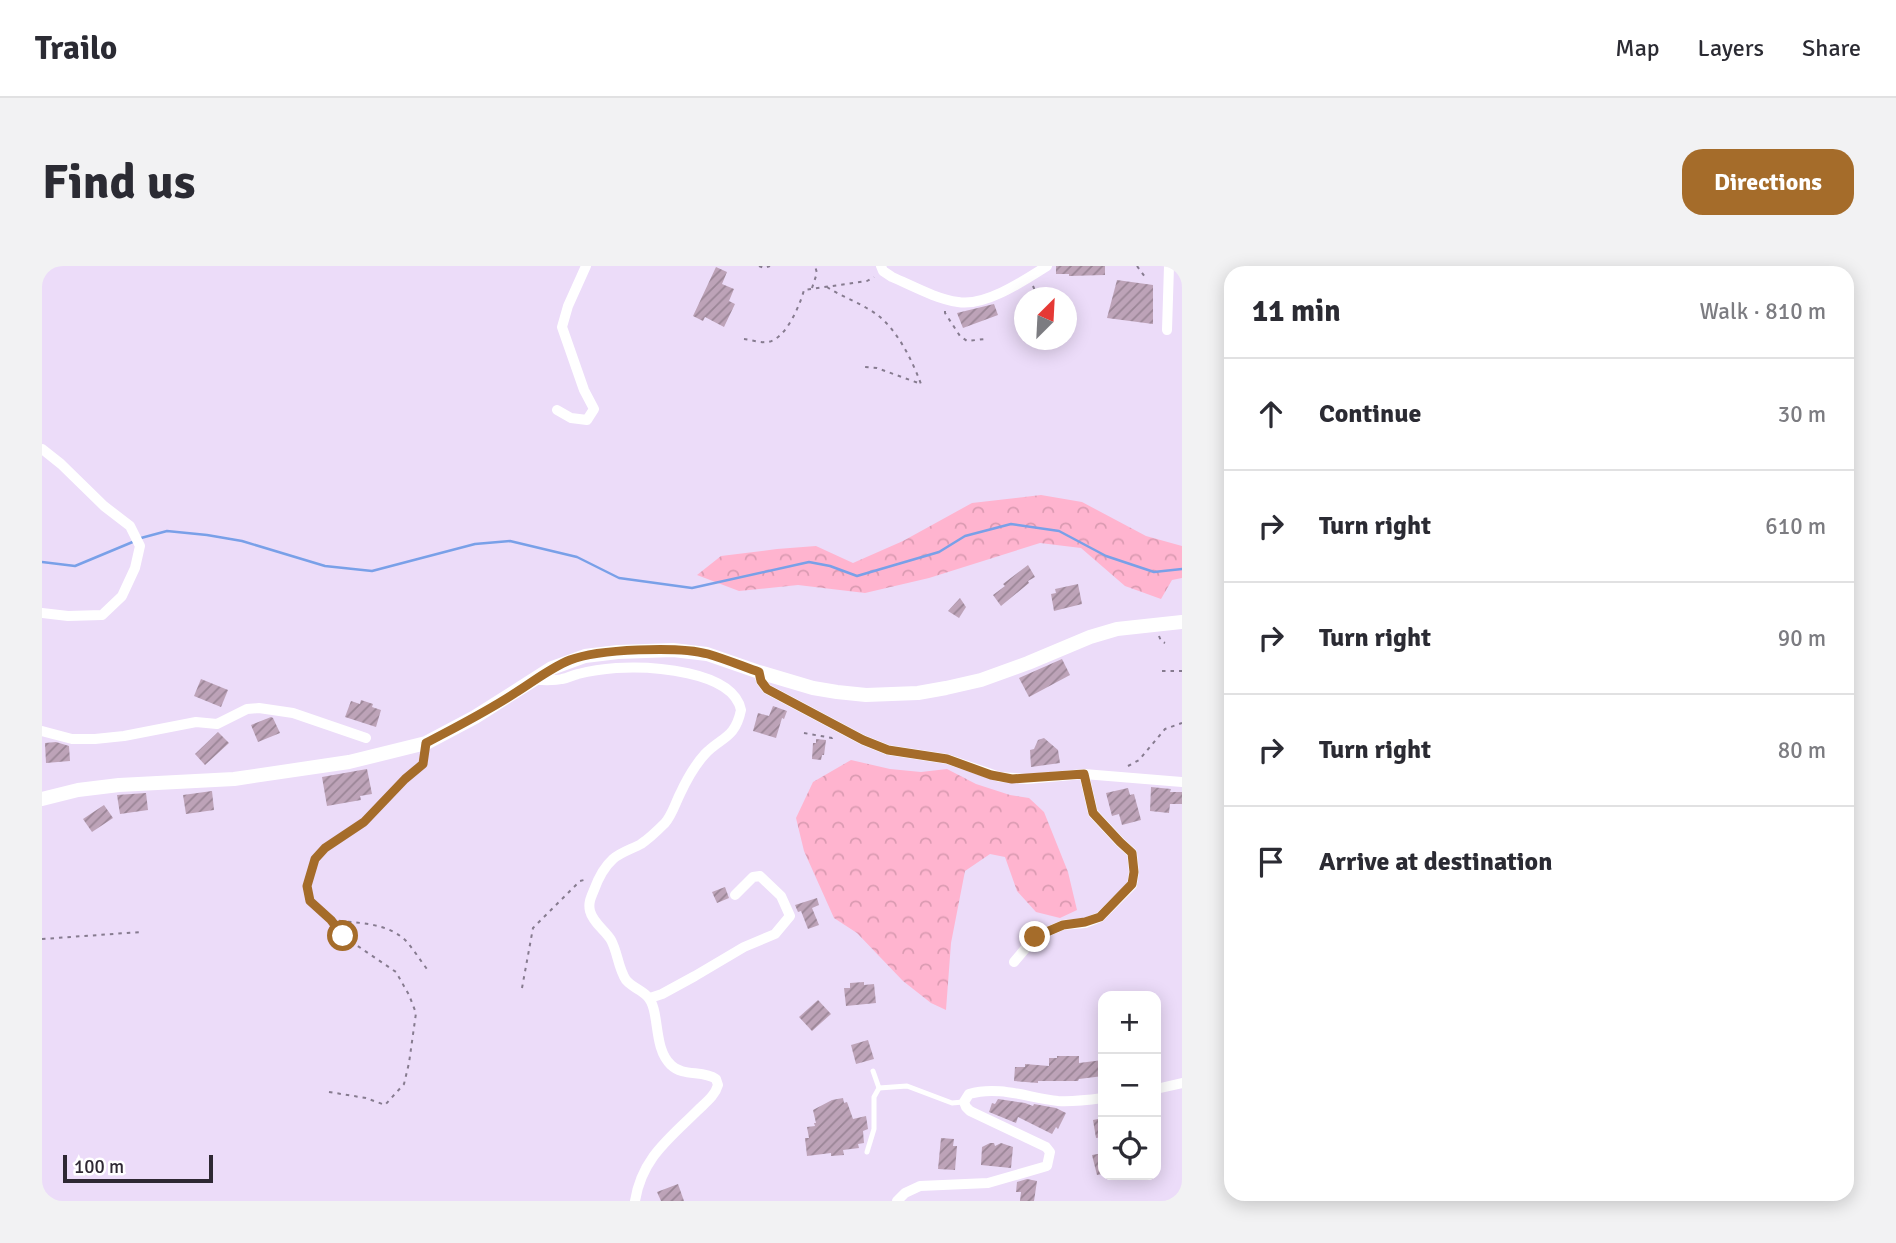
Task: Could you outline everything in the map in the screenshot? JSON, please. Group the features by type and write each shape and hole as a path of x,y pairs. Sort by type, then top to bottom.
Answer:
{"main road":[{"path":"42,799 78,790 119,785 246,778 349,762 426,743 475,717 552,668 585,656 673,650 707,654 813,688 866,695 918,693 981,680 1117,629 1182,622"}],"street":[{"path":"557,410 571,418 587,420 594,409 584,390 562,327 568,306 586,266"},
{"path":"882,268 892,277 960,303 984,298 1029,278 1047,266"},
{"path":"1167,330 1169,266"},
{"path":"42,449 130,526 141,546 135,568 122,596 102,615 68,616 42,612"},
{"path":"535,680 561,680 576,674 635,667 705,677 728,689 740,703 741,710 736,725 724,740 707,752 698,763 668,819 641,844 613,859 604,869 590,901 589,909 593,920 611,940 620,969 628,982 650,998 657,1035 670,1065 689,1073 712,1076 718,1085 712,1096 655,1153 637,1188 635,1201"},
{"path":"759,672 767,689 888,750 947,759 1000,777 1027,779 1084,774 1182,782"},
{"path":"42,731 72,739 124,736 196,722 217,724 247,709 259,708 293,713 366,738"},
{"path":"1014,962 1035,937 1063,925 1100,917 1132,884 1132,853 1093,813 1084,774"},
{"path":"650,998 662,994 744,947 775,934 790,916 782,896 760,876 753,877 735,895"},
{"path":"1161,1088 1182,1083"},
{"path":"897,1201 905,1193 920,1186 988,1183 1047,1166 1050,1152 1046,1147 976,1116 965,1107 964,1102 969,1094 985,1091 1010,1092 1058,1101 1098,1099"}],"lane":[{"path":"867,1152 874,1129 874,1097 879,1088 873,1071"},
{"path":"879,1088 907,1086 952,1102 964,1102"}],"path":[{"path":"759,266 770,266"},
{"path":"812,289 817,273 816,266"},
{"path":"1137,266 1145,277"},
{"path":"744,340 769,342 774,339 786,329 801,304 804,290 867,281 882,268"},
{"path":"1029,278 1033,287"},
{"path":"827,287 884,320 897,337 921,384 877,368 864,367"},
{"path":"947,299 945,313 960,336 967,341 985,339"},
{"path":"1162,671 1182,671"},
{"path":"1126,777 1129,764 1139,760 1165,729 1182,723"},
{"path":"804,733 832,738 841,728"},
{"path":"329,1092 366,1098 385,1105 404,1084 416,1013 396,972 343,936 331,920 310,901 307,886 315,859 325,848 364,822 423,764 426,743"},
{"path":"522,988 533,928 580,881 598,881"},
{"path":"331,920 388,929 405,940 427,969"},
{"path":"42,939 141,932"}],"green space":[{"path":"1041,495 1082,502 1146,536 1182,546 1182,578 1172,580 1161,599 1125,586 1081,548 1040,543 929,578 865,593 798,585 739,591 697,575 721,556 816,546 853,563 903,541 972,503"},
{"path":"851,760 890,769 921,772 947,769 976,784 1029,798 1044,812 1068,872 1077,910 1060,918 1036,912 1017,891 1005,857 990,854 965,871 951,943 946,1010 931,1003 903,981 857,933 834,918 804,851 796,818 813,782"}],"building":[{"path":"1056,266 1105,266 1105,275 1056,274"},
{"path":"716,267 727,272 722,284 734,289 729,301 735,304 724,327 705,317 703,321 693,316"},
{"path":"1117,280 1153,285 1153,324 1107,318"},
{"path":"994,304 998,315 963,328 957,313"},
{"path":"1028,565 1035,577 1001,606 993,595"},
{"path":"1078,584 1082,604 1054,611 1051,594 1056,593 1055,589"},
{"path":"960,598 966,607 959,618 948,611"},
{"path":"1062,659 1070,675 1029,697 1019,678"},
{"path":"201,679 228,690 221,707 194,696"},
{"path":"361,700 381,710 376,727 345,717 351,701 360,704"},
{"path":"773,706 787,711 776,738 753,731 758,713 769,716"},
{"path":"271,717 280,733 258,742 251,725"},
{"path":"218,732 229,743 205,765 195,754"},
{"path":"1044,738 1058,750 1060,763 1031,767 1030,750 1034,749 1038,740"},
{"path":"816,739 826,740 821,760 812,759 813,743 816,743"},
{"path":"56,742 69,746 70,761 46,763 45,743"},
{"path":"367,769 372,794 360,796 361,800 327,806 322,777"},
{"path":"1151,787 1182,792 1182,804 1170,804 1169,813 1150,811"},
{"path":"1128,788 1130,795 1134,794 1141,820 1122,825 1119,814 1112,816 1106,793"},
{"path":"212,791 214,810 186,814 183,795"},
{"path":"146,793 148,810 120,814 117,795"},
{"path":"104,805 113,818 92,832 83,819"},
{"path":"725,887 729,898 717,903 712,892"},
{"path":"817,898 819,905 812,908 819,925 808,929 801,911 798,912 795,905"},
{"path":"864,982 864,985 874,984 876,1003 846,1006 844,988 850,988 850,983"},
{"path":"818,1000 831,1014 812,1031 799,1017"},
{"path":"868,1040 874,1059 856,1064 851,1045"},
{"path":"1079,1056 1079,1063 1098,1061 1098,1077 1078,1081 1014,1081 1015,1067 1025,1067 1025,1064 1049,1066 1049,1058"},
{"path":"843,1098 853,1119 866,1116 868,1129 863,1131 864,1143 858,1144 859,1148 843,1150 844,1155 831,1156 831,1153 807,1156 807,1127 815,1126 816,1123 813,1110 832,1100"},
{"path":"998,1099 1056,1108 1066,1113 1058,1129 1056,1127 1052,1134 1018,1117 1016,1123 989,1112 992,1103 995,1104"},
{"path":"1098,1119 1098,1138 1096,1138 1093,1120"},
{"path":"941,1138 954,1139 953,1146 957,1146 955,1170 938,1169"},
{"path":"990,1143 1013,1147 1011,1168 981,1165 982,1147"},
{"path":"1098,1154 1098,1175 1097,1175 1092,1155"},
{"path":"1027,1179 1037,1181 1034,1201 1020,1201 1021,1192 1016,1192 1017,1182"},
{"path":"678,1184 684,1201 661,1201 657,1192"}],"waterway":[{"path":"141,538 167,531 207,535 242,541 325,566 372,571 475,544 510,541 577,557 619,578 692,588 809,562 857,576 939,552 965,536 1011,524 1059,531 1106,556 1154,572 1182,569"},
{"path":"42,562 75,566 135,541"}],"route":[{"path":"343,936 331,920 310,901 307,886 315,859 325,848 364,822 423,764 426,743 514,694 552,668 572,660 618,652 673,650 707,654 759,672 767,689 863,740 888,750 956,761 991,775 1012,779 1084,774 1093,813 1132,853 1132,884 1100,917 1063,925 1035,937"}]}
